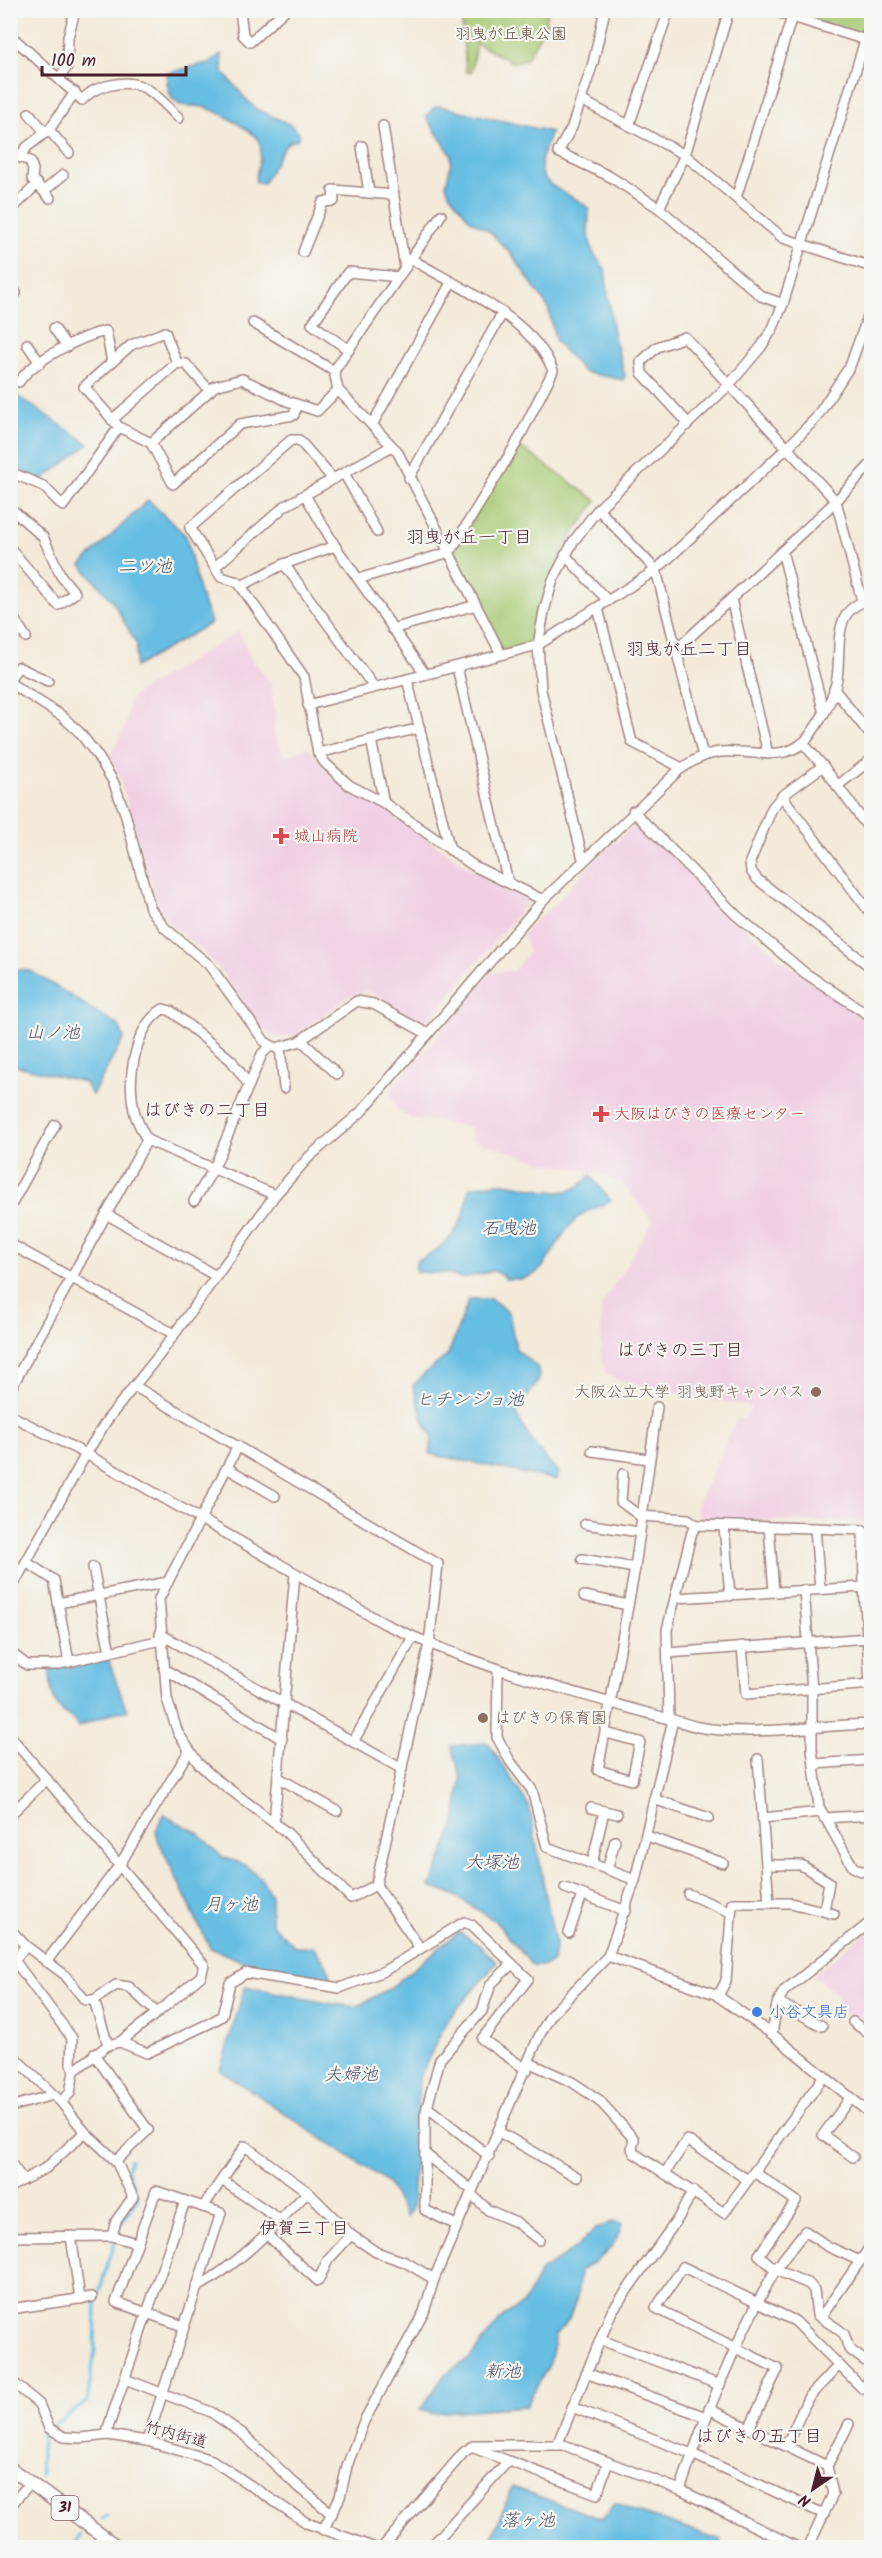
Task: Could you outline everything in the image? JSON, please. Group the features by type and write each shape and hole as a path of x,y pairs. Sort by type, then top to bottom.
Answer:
{"main road":[{"name":"31","path":"10,2468 119,2547"}],"street":[{"path":"240,10 243,35 250,42 285,10"},
{"path":"605,10 593,63 572,127 558,152 609,176 659,208 761,296 783,304"},
{"path":"629,125 669,10"},
{"path":"659,208 685,154 729,10"},
{"path":"770,10 793,14 868,41"},
{"path":"59,78 68,67 68,37 75,11"},
{"path":"736,198 793,14"},
{"path":"583,859 541,690 538,645 547,600 565,555 598,509 729,385 774,328 868,41 872,18"},
{"path":"10,34 82,100 93,89 128,82 147,87 179,118"},
{"path":"15,156 47,131 75,92"},
{"path":"580,100 685,154 783,238 872,267"},
{"path":"29,112 69,153"},
{"path":"383,126 405,268"},
{"path":"362,146 369,193"},
{"path":"15,156 30,161 33,170 32,179 44,191"},
{"path":"16,206 44,191 63,175"},
{"path":"303,252 323,202 334,201 333,190 394,195"},
{"path":"441,216 334,371 338,390 397,451 501,654"},
{"path":"358,579 450,552 516,444 553,371 543,352 503,312 411,259"},
{"path":"349,350 312,324 348,272 399,277"},
{"path":"372,425 452,283"},
{"path":"10,284 16,293 10,300"},
{"path":"308,705 538,645 656,570 816,418 850,366 872,305"},
{"path":"409,478 503,312"},
{"path":"253,323 334,371"},
{"path":"54,328 67,347"},
{"path":"19,382 25,372 89,334 106,331 112,362"},
{"path":"177,363 165,332 131,345 84,387 115,424 151,443 173,484 240,424 294,415 297,405"},
{"path":"10,1591 15,1574 26,1562 86,1454 275,1195 309,1157 361,1112 543,900 633,811 682,768 703,756 732,752 783,753 803,743 824,713 834,689 840,630 844,615 851,608 867,600 836,501 685,337 657,347 641,362 642,373 688,423"},
{"path":"27,344 40,363"},
{"path":"177,363 186,364 210,391"},
{"path":"10,472 43,486 63,506 115,424 177,363"},
{"path":"151,443 215,386 242,379 297,405 317,411 338,390"},
{"path":"333,479 299,440 291,440 190,528 221,577 238,582 304,677 318,753 325,763 349,785 384,802 474,866 543,900"},
{"path":"215,567 285,506 392,446"},
{"path":"676,650 836,501 872,464"},
{"path":"344,473 377,532"},
{"path":"305,495 335,546 425,674"},
{"path":"598,509 656,570 703,756"},
{"path":"10,519 16,513 43,537 61,576 75,593 58,605 10,549"},
{"path":"241,586 284,564 335,546"},
{"path":"782,551 824,713"},
{"path":"565,555 608,601"},
{"path":"284,564 374,687"},
{"path":"731,599 768,754"},
{"path":"392,629 476,605"},
{"path":"598,608 632,742 682,768"},
{"path":"10,614 26,637"},
{"path":"457,667 508,882"},
{"path":"10,678 18,668 48,681"},
{"path":"407,679 450,850"},
{"path":"10,683 62,716 80,733 97,755 113,781 125,813 150,908 156,920 209,965 258,1035 275,1046 284,1088"},
{"path":"834,689 872,737"},
{"path":"318,753 420,728"},
{"path":"371,740 384,802"},
{"path":"803,743 823,766 872,833"},
{"path":"837,786 872,759"},
{"path":"823,766 782,796 772,808 750,862 751,871 758,879 872,968"},
{"path":"782,796 868,904 872,915"},
{"path":"633,811 736,915 805,973 872,1017"},
{"path":"194,1201 214,1168 262,1054 275,1046 301,1040 357,1001 373,1004 428,1034"},
{"path":"249,1085 231,1060 186,1021 171,1011 163,1009 156,1013 137,1044 133,1057 134,1111 147,1140 275,1195"},
{"path":"301,1040 337,1074"},
{"path":"10,1207 55,1125"},
{"path":"10,1390 147,1140"},
{"path":"106,1215 216,1276"},
{"path":"10,1244 174,1334"},
{"path":"134,1386 438,1564 429,1644 376,1885 420,1948"},
{"path":"606,1733 640,1742 632,1780 598,1770 635,1568 640,1516 657,1407"},
{"path":"10,1415 86,1454 295,1574 412,1637 498,1670 718,1730 742,1731 872,1724"},
{"path":"238,1446 159,1599 167,1699 178,1733 189,1751 212,1776 274,1823 351,1898 376,1885"},
{"path":"592,1451 649,1459"},
{"path":"227,1468 275,1496"},
{"path":"623,1474 621,1502 640,1516 688,1520 697,1525 863,1530 864,1587 871,1684 746,1694 742,1647"},
{"path":"585,1524 639,1532"},
{"path":"323,2530 340,2497 347,2466 364,2421 424,2312 456,2225 489,2156 540,2034 551,2015 608,1956 626,1911 647,1836 671,1719 667,1630 692,1532 697,1525"},
{"path":"724,1526 730,1596"},
{"path":"769,1527 774,1592"},
{"path":"815,1528 820,1589"},
{"path":"582,1558 635,1568"},
{"path":"26,1562 54,1580 69,1662"},
{"path":"93,1567 110,1652"},
{"path":"274,1823 286,1704 295,1574"},
{"path":"58,1603 168,1582"},
{"path":"675,1598 864,1587"},
{"path":"804,1590 812,1690 814,1764 822,1815 853,1868 872,1871"},
{"path":"584,1596 628,1605"},
{"path":"10,1652 27,1665 55,1665 161,1637 402,1769"},
{"path":"353,1742 412,1637"},
{"path":"668,1653 868,1638"},
{"path":"164,1668 282,1739"},
{"path":"498,1670 497,1737 510,1761 532,1790 547,1847 635,1880"},
{"path":"10,1736 204,1965 201,1976 157,2013 120,2042 108,2045 74,2071"},
{"path":"46,1962 119,1866 189,1751"},
{"path":"758,1759 769,1903"},
{"path":"814,1764 872,1760"},
{"path":"279,1778 337,1810"},
{"path":"10,1815 47,1779"},
{"path":"654,1799 709,1818"},
{"path":"591,1808 617,1814"},
{"path":"592,1864 604,1811"},
{"path":"763,1818 872,1815"},
{"path":"647,1836 723,1863"},
{"path":"607,1870 615,1841"},
{"path":"766,1865 801,1865 829,1882 824,1911"},
{"path":"565,1887 626,1911"},
{"path":"569,1933 582,1894"},
{"path":"688,1894 731,1912"},
{"path":"718,1996 726,1981 732,1903 791,1903 834,1914"},
{"path":"772,2034 778,2002 784,1991 872,1921"},
{"path":"120,2042 147,2053 212,2022 222,2016 230,1983 246,1973 340,1988 384,1971 464,1922 472,1925 528,1979 482,2039 528,2066 572,2082 599,2100 633,2139 634,2153 724,2213 824,2076"},
{"path":"10,1929 26,1946 65,1975 85,2000 94,2000 116,1985 129,1987 157,2013"},
{"path":"26,1946 14,1960 72,2038 71,2064 74,2071 70,2093 61,2102"},
{"path":"608,1956 718,1996 772,2034 872,2115"},
{"path":"456,2225 425,2210 425,2115 440,2059 482,2011 491,1984 512,1964"},
{"path":"94,2000 108,2045"},
{"path":"778,2002 822,2026"},
{"path":"853,2022 872,2036"},
{"path":"10,2053 61,2102 85,2132 116,2161 133,2197 116,2221 112,2236"},
{"path":"94,2054 148,2130 116,2161"},
{"path":"10,2107 53,2095"},
{"path":"851,2097 823,2135 854,2157"},
{"path":"427,2107 489,2156"},
{"path":"10,2187 46,2168 85,2132"},
{"path":"499,2132 577,2177"},
{"path":"665,2173 687,2140 796,2201 759,2255 776,2270 808,2284 814,2290 815,2310 843,2334 849,2349 856,2356 872,2366"},
{"path":"203,2207 245,2146 308,2192 351,2235 376,2252 405,2262 435,2279"},
{"path":"425,2154 471,2192 488,2210 516,2222 539,2240"},
{"path":"10,2162 23,2180"},
{"path":"222,2180 280,2220"},
{"path":"147,2441 221,2213 156,2191 116,2302 183,2326"},
{"path":"196,2288 225,2272 308,2192"},
{"path":"557,2445 612,2311 677,2220 693,2192"},
{"path":"108,2435 108,2428 124,2379 185,2201"},
{"path":"680,2490 707,2413 737,2348 776,2270 805,2231 827,2246 860,2261"},
{"path":"266,2234 318,2281 328,2260 351,2235"},
{"path":"71,2236 80,2299"},
{"path":"10,2237 112,2236 136,2243"},
{"path":"821,2317 872,2244"},
{"path":"749,2428 778,2369 656,2308 683,2267 795,2321 862,2389 872,2376"},
{"path":"10,2309 92,2297"},
{"path":"601,2340 720,2385"},
{"path":"786,2446 808,2398 839,2365"},
{"path":"586,2373 749,2428 827,2466"},
{"path":"124,2379 211,2412 243,2434 293,2482 332,2514"},
{"name":"竹内街道","path":"10,2380 39,2403 49,2428 64,2437 108,2435 147,2441 212,2460 307,2523 375,2547"},
{"path":"572,2408 692,2454 824,2514"},
{"path":"808,2547 833,2494 827,2466 849,2424"},
{"path":"382,2547 464,2452 475,2445 564,2445 680,2490 800,2547"},
{"path":"471,2447 597,2494 608,2462"},
{"path":"430,2547 508,2461"},
{"path":"10,2506 30,2483"}],"shaded area":[{"name":"城山病院","path":"239,631 250,656 271,683 275,713 274,734 284,757 308,747 328,773 350,791 367,797 468,867 525,895 528,902 425,1024 368,991 347,997 298,1035 281,1038 271,1035 261,1029 219,968 200,948 172,927 158,907 119,776 110,756 125,727 129,702 134,695"},
{"name":"大阪はびきの医療センター","path":"637,822 741,925 792,968 871,1023 871,1568 870,1531 862,1522 700,1519 696,1507 736,1420 745,1418 751,1407 621,1381 606,1374 601,1358 601,1306 653,1221 621,1182 595,1172 546,1163 472,1140 471,1127 411,1118 397,1110 390,1091 491,972 513,971 529,952 523,935 528,927 554,905 590,865"},
{"path":"871,1928 871,2016 854,2016 837,2011 838,1995 813,1975"}],"green space":[{"name":"羽曳が丘東公園","path":"461,10 549,11 545,19 547,23 526,59 513,63 476,43 471,73 466,72"},
{"path":"798,11 870,11 862,36 797,15"},
{"path":"516,444 597,501 570,538 553,571 535,643 502,651 454,552"}],"water":[{"path":"221,54 223,72 245,98 256,109 290,124 299,134 297,140 289,142 284,147 263,184 255,181 261,148 252,134 213,110 184,106 175,102 169,91 168,73 211,62"},
{"path":"439,106 551,132 542,157 542,173 552,186 589,209 588,233 593,253 605,269 613,332 625,376 623,380 584,372 556,342 548,307 512,255 488,230 470,220 449,193 446,185 451,154 426,117 433,108"},
{"path":"10,391 89,444 38,483 14,464 11,465"},
{"name":"二ツ池","path":"148,500 186,536 199,591 211,623 135,667 137,645 112,600 81,565"},
{"name":"山ノ池","path":"10,969 31,971 119,1026 124,1038 92,1095 84,1082 11,1066"},
{"name":"石曳池","path":"590,1175 611,1201 576,1219 543,1267 533,1275 522,1279 505,1279 506,1277 494,1271 463,1278 443,1273 416,1272 416,1261 447,1241 460,1223 469,1188 502,1183 560,1192 581,1185"},
{"name":"ヒチンジョ池","path":"469,1299 491,1299 509,1313 516,1349 538,1368 539,1380 516,1413 534,1445 559,1472 557,1480 430,1454 432,1436 425,1425 413,1386 448,1355"},
{"path":"108,1659 127,1711 112,1713 79,1727 54,1700 49,1669 86,1665"},
{"name":"大塚池","path":"488,1743 529,1806 555,1943 553,1962 544,1966 533,1966 494,1920 454,1895 430,1887 454,1828 461,1779 452,1746"},
{"name":"月ヶ池","path":"163,1815 197,1832 222,1857 243,1864 262,1879 271,1896 271,1924 296,1947 313,1947 327,1965 331,1982 251,1965 210,1948 159,1842 156,1831"},
{"name":"夫婦池","path":"459,1932 479,1945 497,1962 446,2022 419,2079 412,2209 406,2217 387,2182 220,2070 245,1986 356,2007 390,1988"},
{"name":"新池","path":"612,2222 622,2224 616,2240 607,2252 580,2271 577,2297 569,2319 556,2335 550,2363 526,2406 431,2413 420,2410 445,2374 468,2360 503,2316 522,2305 541,2271 575,2249 594,2230"},
{"name":"落ヶ池","path":"512,2487 602,2519 614,2504 721,2541 717,2548 488,2547"}],"waterway":[{"path":"40,2475 42,2433 87,2402 95,2350 96,2302 120,2225 138,2197 127,2169 130,2159"},
{"path":"102,2519 107,2516"},
{"path":"73,2548 80,2535"}],"place":[{"name":"城山病院","path":"281,836"},
{"name":"大阪はびきの医療センター","path":"601,1114"},
{"name":"大阪公立大学 羽曳野キャンパス","path":"816,1392"},
{"name":"はびきの保育園","path":"483,1718"},
{"name":"小谷文具店","path":"757,2012"}],"district":[{"name":"羽曳が丘一丁目","path":"469,538"},
{"name":"羽曳が丘二丁目","path":"689,650"},
{"name":"はびきの二丁目","path":"207,1111"},
{"name":"はびきの三丁目","path":"680,1351"},
{"name":"伊賀三丁目","path":"304,2229"},
{"name":"はびきの五丁目","path":"759,2437"}]}
